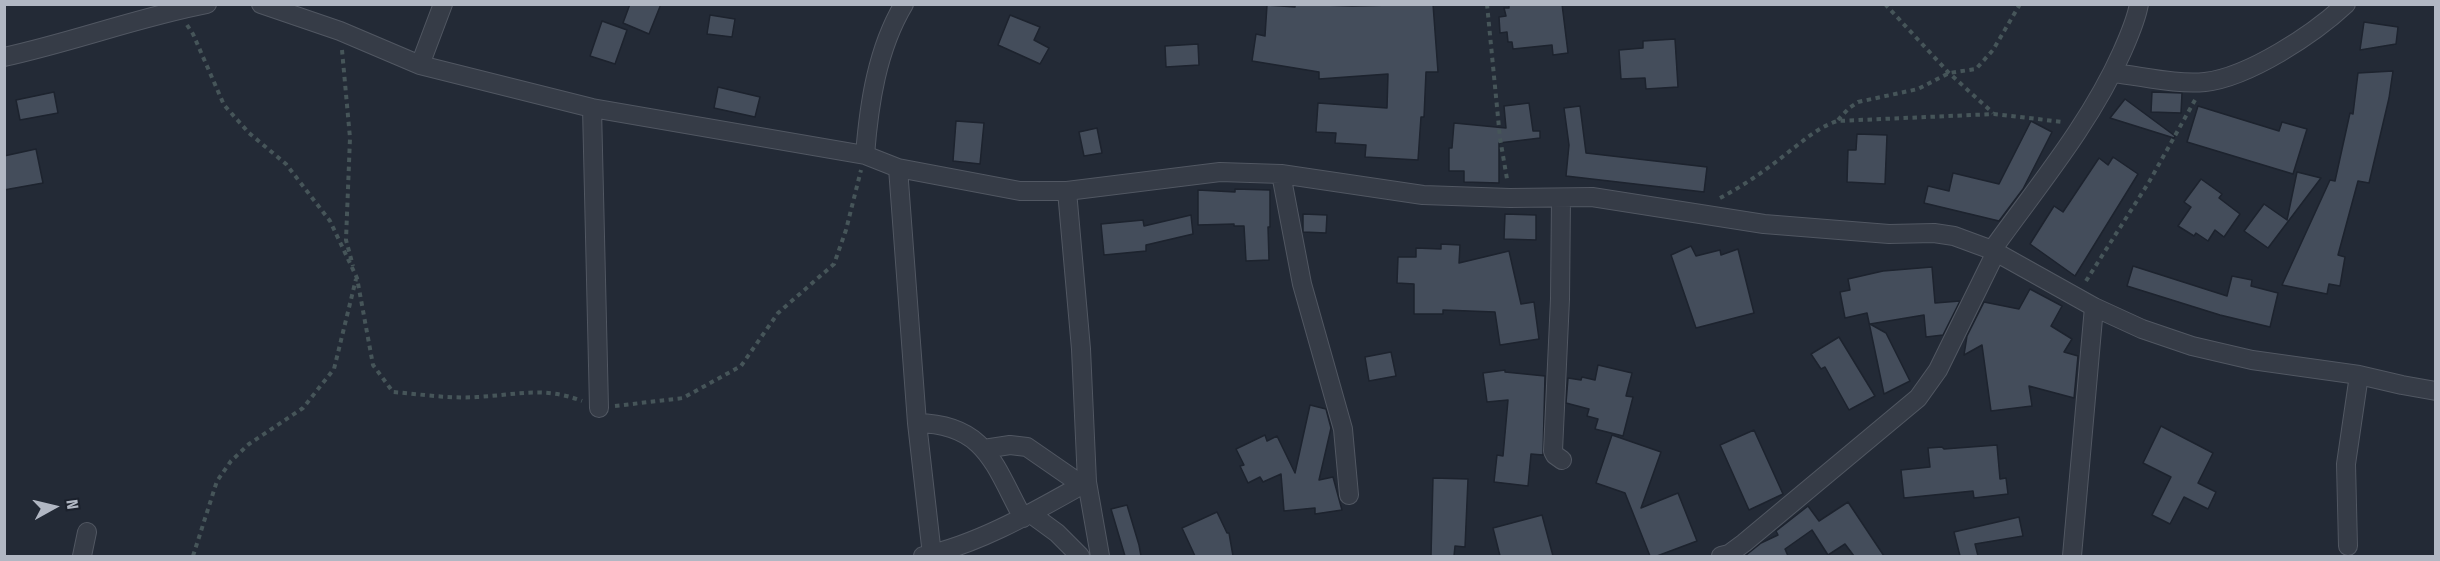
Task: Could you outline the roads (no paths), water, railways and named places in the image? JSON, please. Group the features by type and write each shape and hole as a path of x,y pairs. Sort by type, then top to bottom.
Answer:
{"street":[{"path":"4,57 57,46 175,10 207,4"},
{"path":"261,4 340,31 420,65 592,108 865,155 898,168 1020,191 1067,191 1220,172 1281,174 1422,195 1510,198 1592,197 1786,226 1889,234 1934,233 1954,236 1994,251 2094,307 2142,329 2192,346 2252,360 2359,375 2436,391"},
{"path":"420,65 443,4"},
{"path":"865,155 868,110 882,54 904,4"},
{"path":"1721,556 1729,554 1744,543 1918,398 1938,370 1994,251 2081,125 2113,73 2136,20 2139,4"},
{"path":"2113,73 2205,82 2229,75 2284,51 2346,4"},
{"path":"592,108 599,408"},
{"path":"898,168 928,556 1027,516 1084,484"},
{"path":"1281,174 1302,284 1342,429 1349,495"},
{"path":"1067,191 1081,349 1084,484 1100,556"},
{"path":"1561,198 1560,299 1553,451 1562,460"},
{"path":"2072,556 2094,307"},
{"path":"2348,546 2346,464 2359,375"},
{"path":"916,423 933,423 958,429 974,439 984,449 1027,516 1057,533 1080,556"},
{"path":"984,449 1010,445 1027,447 1084,484"},
{"path":"82,556 87,532"}]}
